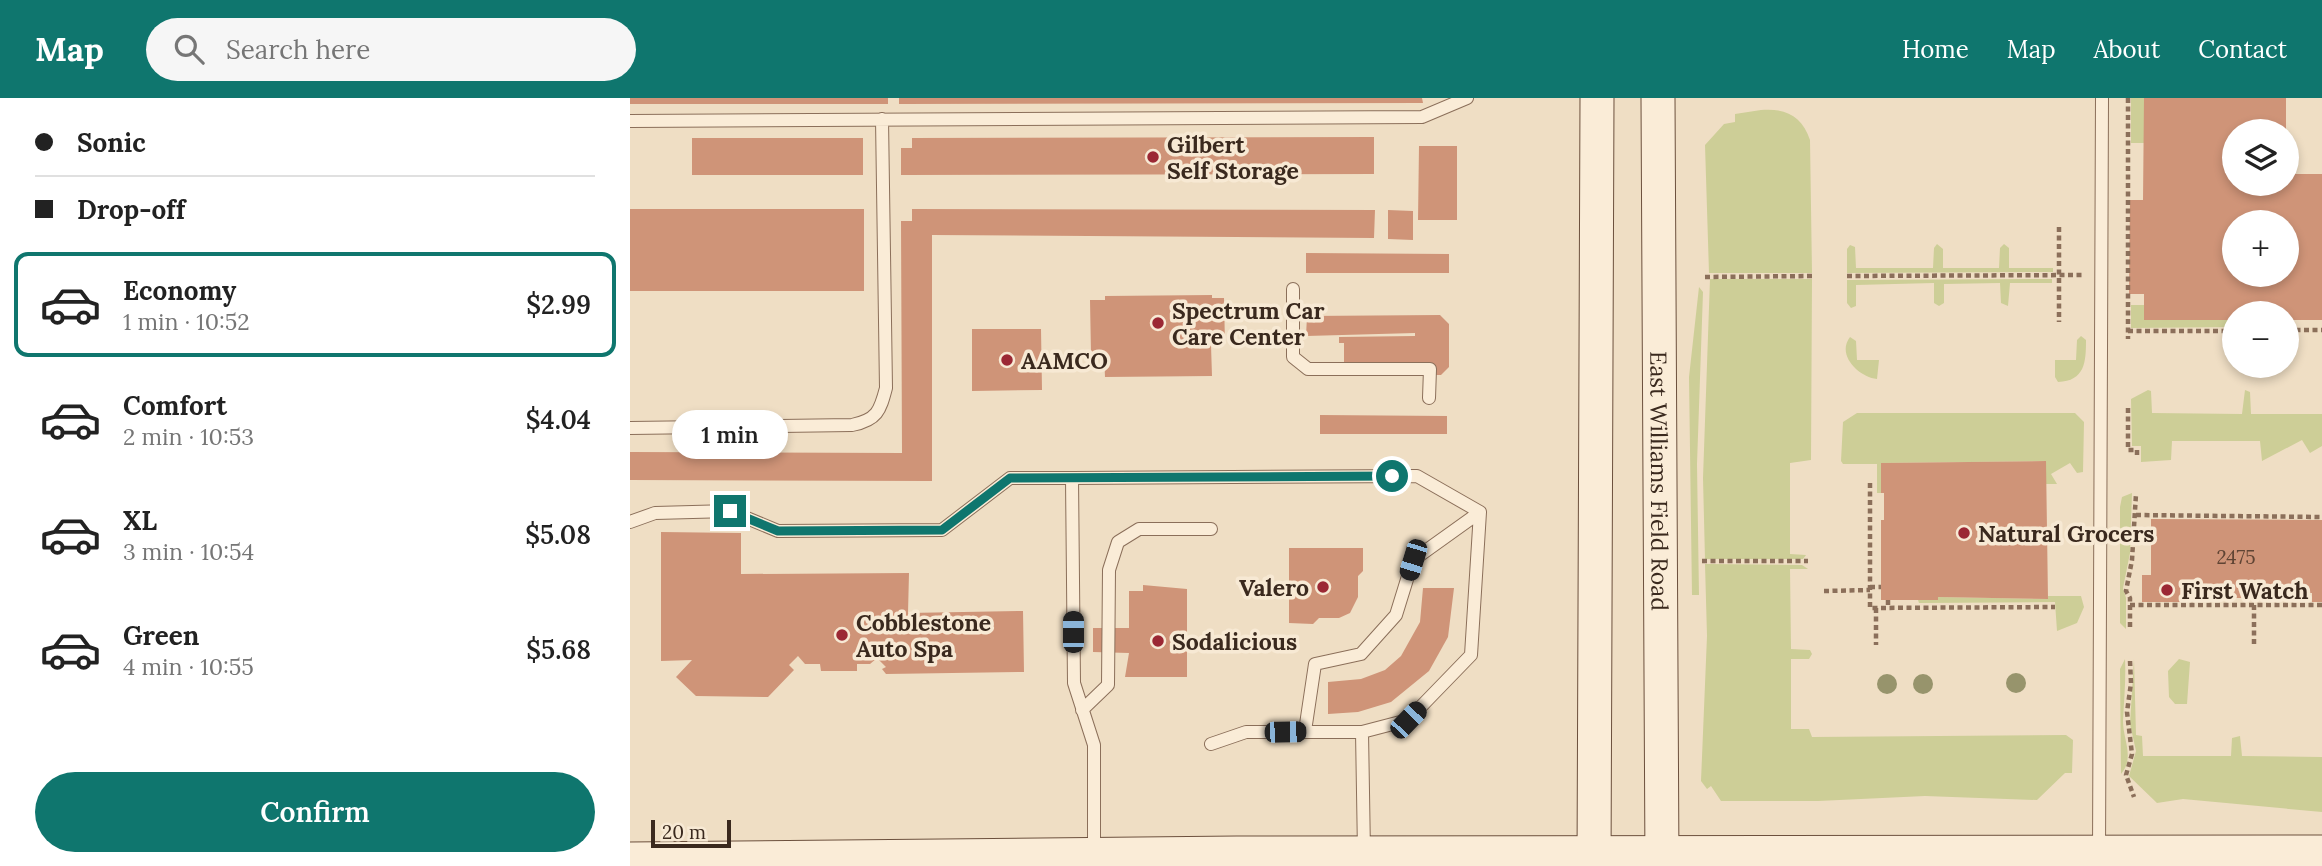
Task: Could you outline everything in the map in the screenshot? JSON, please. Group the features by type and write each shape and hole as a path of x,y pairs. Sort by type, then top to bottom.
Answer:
{"main road":[{"path":"1594,860 1597,98"},
{"name":"East Williams Field Road","path":"1658,98 1662,859"},
{"path":"630,859 1094,860 1364,854 1594,860 2099,852 2322,852"}],"lane":[{"path":"630,121 1422,117 1466,98"},
{"path":"2099,852 2102,98"},
{"path":"630,428 852,425 869,422 879,414 886,388 881,119"},
{"path":"1293,289 1293,357 1308,369 1430,369 1429,398"},
{"path":"630,522 654,513 730,511 778,531 942,530 1010,478 1417,476 1480,512"},
{"path":"1072,478 1074,683 1094,745 1094,860"},
{"path":"1305,731 1315,664 1361,653 1396,615 1413,560 1480,512"},
{"path":"1211,744 1246,732 1362,732 1408,720 1471,655 1480,512"},
{"path":"1082,710 1108,685 1108,570 1118,542 1139,529 1210,528"},
{"path":"1362,732 1364,854"}],"path":[{"path":"2128,98 2128,340"},
{"path":"2059,227 2059,322"},
{"path":"1847,276 2082,275"},
{"path":"1705,277 1812,276"},
{"path":"2299,330 2322,330"},
{"path":"2128,331 2222,331"},
{"path":"2128,408 2128,450 2137,450 2137,458"},
{"path":"1870,482 1870,608 2055,607"},
{"path":"2130,627 2130,605 2126,591 2136,515 2136,494"},
{"path":"2136,515 2322,517"},
{"path":"1702,561 1808,561"},
{"path":"1824,591 1881,587"},
{"path":"1888,600 1888,607"},
{"path":"2130,605 2322,605"},
{"path":"2254,605 2254,645"},
{"path":"1876,608 1876,645"},
{"path":"2130,661 2127,726 2132,754 2126,775 2134,797"}],"green space":[{"path":"2131,98 2144,98 2144,143 2131,143"},
{"path":"1778,110 1792,115 1798,119 1810,140 1812,273 1709,273 1705,145 1724,124 1735,122 1735,114"},
{"path":"1937,244 1943,249 1943,268 1999,268 2000,248 2004,244 2009,248 2009,268 2053,268 2053,272 1847,273 1847,249 1850,245 1855,247 1856,268 1933,268 1934,248"},
{"path":"1710,279 1812,279 1811,460 1790,463 1790,554 1806,555 1803,559 1705,559 1703,478"},
{"path":"2052,279 2052,283 2010,283 2008,306 2001,303 2000,283 1944,284 1944,303 1939,306 1934,303 1934,283 1856,285 1856,306 1851,308 1847,303 1847,280"},
{"path":"1699,287 1703,292 1697,464 1699,595 1692,595 1689,377"},
{"path":"2131,305 2144,305 2144,320 2222,320 2222,327 2131,328"},
{"path":"2081,336 2086,340 2082,369 2074,378 2058,382 2055,377 2055,360 2076,360 2077,340"},
{"path":"1850,337 1856,341 1857,360 1879,360 1877,379 1857,370 1848,358 1846,344"},
{"path":"2245,390 2250,392 2251,414 2322,414 2322,446 2310,453 2302,440 2262,461 2260,441 2172,441 2171,460 2141,462 2141,446 2132,446 2131,399 2151,391 2152,413 2242,414"},
{"path":"1857,413 2075,413 2084,422 2083,472 2077,473 2070,463 2051,474 2057,484 2046,484 2046,461 1881,463 1881,493 1877,493 1877,464 1843,464 1841,461 1843,422"},
{"path":"2132,493 2130,553 2123,588 2126,598 2126,629 2120,623 2120,507 2122,497"},
{"path":"1705,564 1802,565 1808,569 1790,569 1791,649 1810,650 1812,654 1809,659 1791,659 1791,729 1809,729 1812,737 2066,735 2073,740 2072,773 2065,773 2037,800 1925,796 1818,801 1721,801 1711,786 1707,789 1701,781 1707,636"},
{"path":"2048,596 2081,596 2084,607 2077,623 2057,631 2055,602 1919,603 1918,600 1938,600 1938,597 2048,599"},
{"path":"2125,659 2123,721 2128,755 2121,774 2120,669"},
{"path":"2134,659 2136,735 2142,736 2143,756 2231,756 2232,738 2240,736 2242,756 2322,757 2322,812 2183,799 2157,803 2129,776 2136,751 2130,724"},
{"path":"2179,659 2190,662 2187,704 2175,704 2169,697 2168,671"}],"building":[{"path":"630,98 888,98 888,104 630,104"},
{"path":"899,98 1422,98 1423,103 899,104"},
{"path":"2144,98 2286,98 2286,119 2222,119 2222,196 2299,196 2299,174 2322,174 2322,320 2299,320 2299,301 2222,301 2222,320 2144,320 2144,294 2129,294 2130,200 2143,200"},
{"path":"1374,137 1374,174 901,175 901,148 912,148 912,138"},
{"path":"692,138 863,138 863,175 692,175"},
{"path":"1419,146 1457,146 1457,220 1418,220"},
{"path":"630,209 864,209 864,291 630,291"},
{"path":"912,209 1375,210 1374,238 932,235 932,481 630,480 630,452 902,453 901,221 912,221"},
{"path":"1388,210 1413,211 1413,240 1388,239"},
{"path":"1306,253 1449,254 1449,273 1306,273"},
{"name":"Spectrum Car Care Center","path":"1212,295 1212,298 1224,298 1225,345 1211,345 1212,376 1105,377 1104,354 1091,354 1090,300 1105,300 1105,296"},
{"path":"1440,315 1449,324 1449,367 1441,375 1399,375 1398,363 1344,363 1344,343 1339,343 1339,337 1415,336 1415,333 1306,336 1307,316"},
{"name":"AAMCO","path":"972,329 1041,329 1042,390 972,391"},
{"path":"1320,415 1447,416 1447,434 1320,434"},
{"name":"Natural Grocers","path":"2046,461 2048,599 1938,597 1938,600 1881,600 1881,520 1884,520 1884,493 1881,493 1881,463"},
{"path":"2151,519 2322,520 2322,602 2312,602 2312,593 2301,593 2301,598 2202,598 2202,593 2191,593 2191,602 2142,602 2142,575 2151,575"},
{"name":"Cobblestone Auto Spa","path":"661,532 741,533 741,574 909,573 908,613 1023,611 1024,672 886,674 882,669 886,667 877,658 870,664 857,664 857,671 821,671 820,664 805,664 798,656 789,665 794,670 768,697 696,696 676,677 692,660 661,661"},
{"name":"Valero","path":"1289,548 1363,548 1363,571 1358,576 1358,597 1350,613 1339,618 1319,618 1313,624 1289,623"},
{"name":"Sodalicious","path":"1143,585 1187,589 1187,677 1125,677 1129,653 1093,652 1093,628 1129,628 1129,591 1143,591"},
{"path":"1423,588 1454,588 1448,637 1429,671 1391,702 1358,712 1328,714 1328,682 1361,679 1385,670 1401,656 1420,622"}],"place":[{"name":"Gilbert Self Storage","path":"1153,157"},
{"name":"Spectrum Car Care Center","path":"1158,323"},
{"name":"AAMCO","path":"1007,360"},
{"name":"Natural Grocers","path":"1964,533"},
{"name":"Valero","path":"1323,587"},
{"name":"First Watch","path":"2167,590"},
{"name":"Cobblestone Auto Spa","path":"842,635"},
{"name":"Sodalicious","path":"1158,641"}],"route":[{"path":"730,511 778,531 942,530 1010,478 1392,476"}]}
